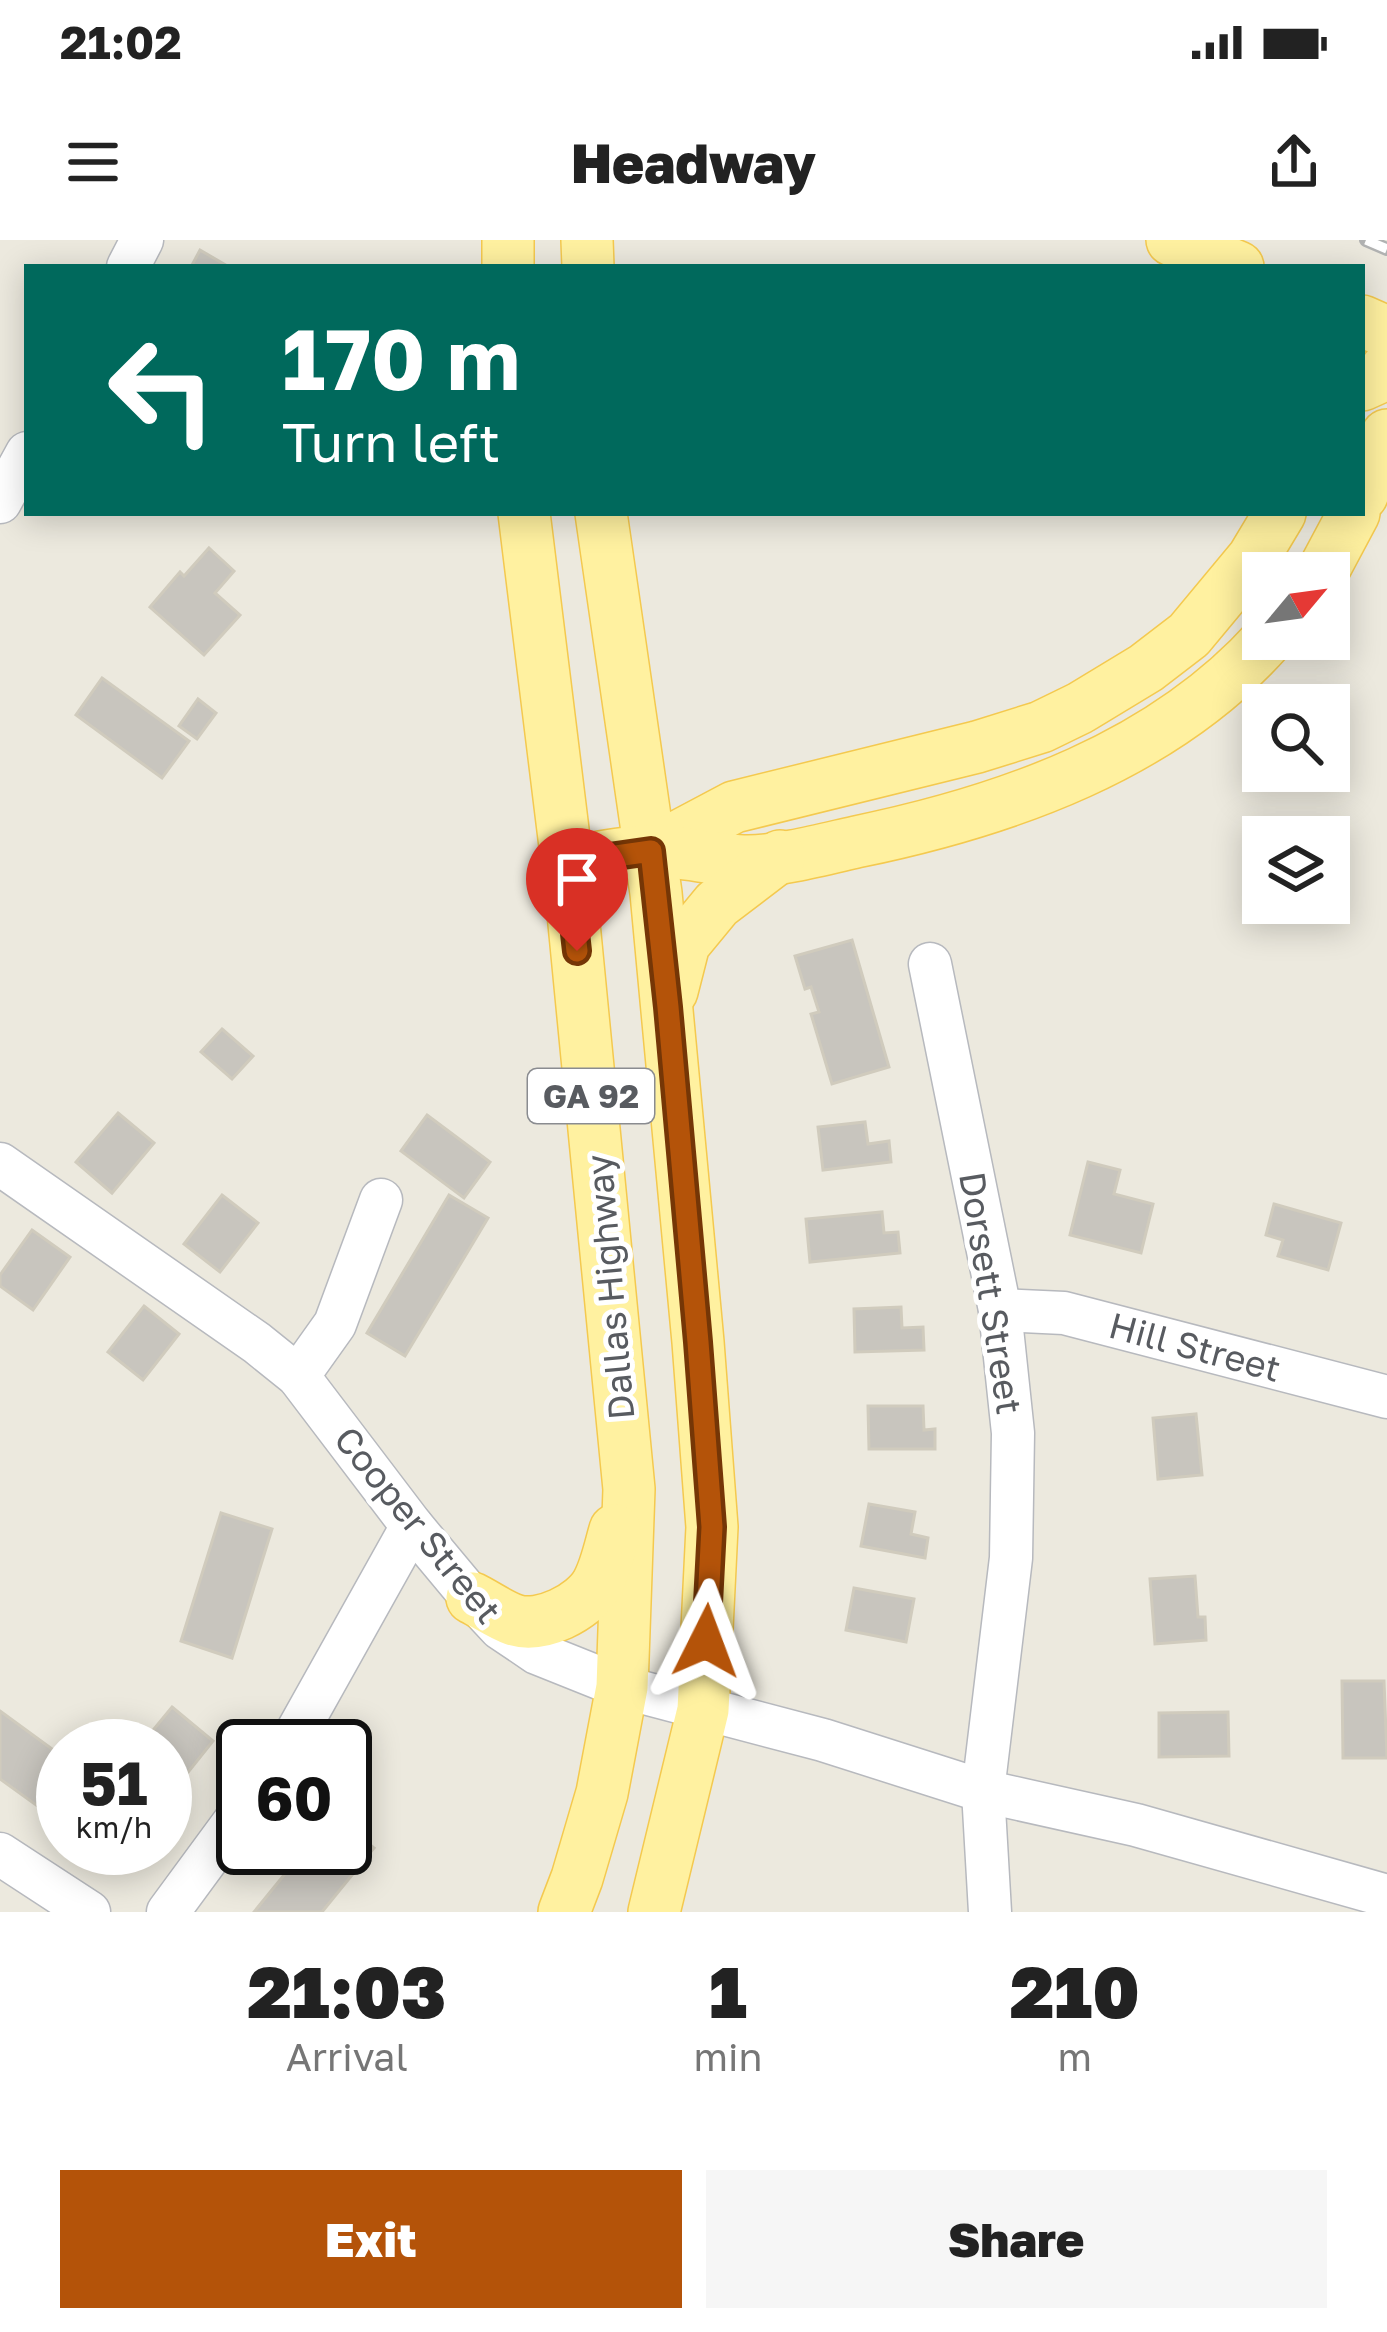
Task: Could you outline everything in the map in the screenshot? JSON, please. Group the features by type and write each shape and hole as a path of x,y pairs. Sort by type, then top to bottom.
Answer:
{"main road":[{"path":"1172,240 1231,264"},
{"path":"1365,329 1381,369"},
{"path":"1365,489 1387,435"},
{"path":"1365,497 1387,467"},
{"name":"Dallas Highway","path":"524,516 567,863 629,1490 622,1687 602,1793 564,1912"},
{"name":"GA 92","path":"601,516 651,851 712,1527 703,1710 654,1912"},
{"path":"651,851 734,807 977,748 1042,727 1080,708 1146,668 1189,634 1253,558 1278,516"},
{"path":"1333,552 1353,516"},
{"path":"567,863 651,851 751,862 920,829 1012,800 1106,762 1200,700 1245,660"},
{"path":"668,1007 684,944 717,904 780,856"},
{"path":"472,1598 517,1622 534,1622 577,1605 596,1586 629,1490"}],"street":[{"path":"0,502 24,458"},
{"name":"Dorsett Street","path":"930,964 1000,1310 1013,1432 1010,1558 983,1791 990,1912"},
{"name":"Cooper Street","path":"0,1163 298,1376 472,1598 500,1628 537,1653 622,1687 823,1741 983,1791 1136,1825 1387,1896"},
{"path":"298,1376 335,1324 381,1200"},
{"name":"Hill Street","path":"1000,1310 1064,1313 1387,1397"},
{"path":"304,1719 412,1526"},
{"path":"168,1912 216,1847"},
{"path":"0,1854 89,1912"}],"building":[{"path":"200,250 224,264 193,264"},
{"path":"209,548 234,571 215,593 240,615 204,655 150,607"},
{"path":"102,678 189,741 162,778 76,715"},
{"path":"198,699 216,713 197,739 179,726"},
{"path":"852,940 889,1067 832,1084 811,1014 819,1012 811,987 805,989 795,956"},
{"path":"222,1029 253,1056 232,1079 201,1052"},
{"path":"118,1113 154,1143 112,1193 76,1162"},
{"path":"427,1115 490,1162 464,1198 401,1151"},
{"path":"865,1122 868,1144 889,1141 891,1162 823,1170 818,1127"},
{"path":"1088,1162 1120,1170 1114,1194 1153,1204 1141,1253 1070,1235"},
{"path":"222,1195 258,1223 220,1272 184,1244"},
{"path":"449,1195 488,1218 405,1356 367,1333"},
{"path":"1274,1204 1341,1223 1328,1270 1278,1256 1283,1240 1266,1235"},
{"path":"882,1212 884,1233 898,1232 900,1253 810,1262 806,1219"},
{"path":"32,1230 70,1257 33,1310 0,1286 0,1275"},
{"path":"144,1306 179,1334 143,1380 108,1352"},
{"path":"901,1307 902,1328 923,1327 924,1350 855,1352 854,1309"},
{"path":"868,1406 923,1406 924,1430 935,1429 935,1449 869,1449"},
{"path":"1196,1414 1202,1475 1158,1479 1153,1418"},
{"path":"869,1504 915,1512 911,1534 928,1538 925,1558 861,1546"},
{"path":"221,1513 272,1529 232,1658 181,1641"},
{"path":"1195,1576 1198,1617 1205,1617 1206,1640 1155,1644 1150,1579"},
{"path":"854,1588 914,1599 906,1642 846,1630"},
{"path":"1342,1681 1384,1681 1387,1758 1343,1758"},
{"path":"172,1707 186,1719 162,1719"},
{"path":"0,1711 36,1737 36,1805 0,1779"},
{"path":"1228,1712 1229,1756 1159,1757 1159,1713"},
{"path":"192,1724 213,1741 192,1767"},
{"path":"284,1875 352,1875 322,1912 254,1912"}],"railway":[{"path":"1366,240 1387,249"}],"route":[{"path":"577,951 567,863 651,851 712,1527 706,1641"}]}
